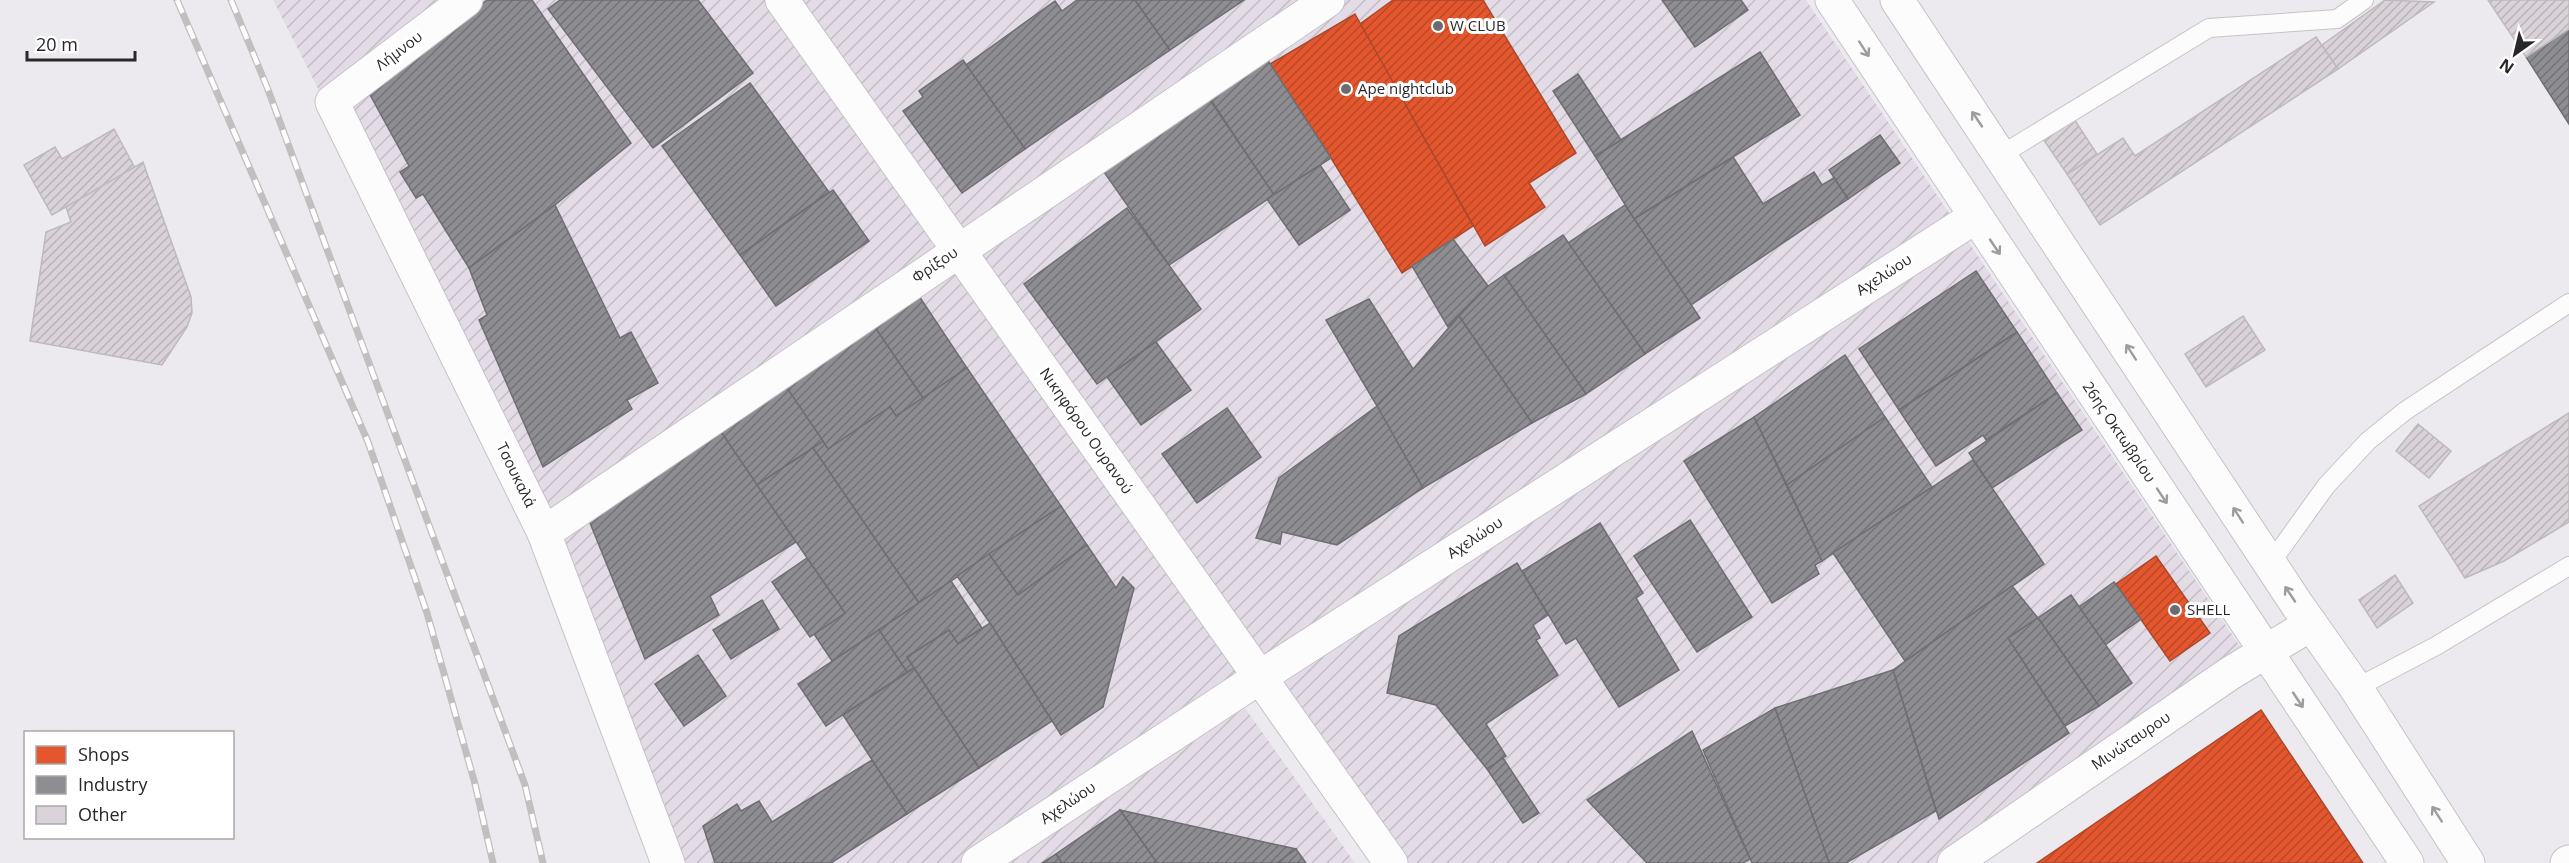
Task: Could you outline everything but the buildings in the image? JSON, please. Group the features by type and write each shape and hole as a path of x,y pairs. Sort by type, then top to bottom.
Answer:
{"street":[{"name":"Λήμνου","path":"332,102 466,0"},
{"name":"Νικηφόρου Ουρανού","path":"782,0 1391,863"},
{"name":"Φρίξου","path":"544,532 1328,0"},
{"name":"26ης Οκτωβρίου","path":"1832,0 2407,863"},
{"path":"1897,0 2270,564 2356,688 2468,863"},
{"name":"Τσουκαλά","path":"332,102 544,532 668,863"},
{"name":"Αχελώου","path":"978,863 1260,677 1975,217"},
{"name":"Μινώταυρου","path":"1954,863 2229,674 2311,624"}],"lane":[{"path":"2001,155 2209,28 2337,19 2364,0"},
{"path":"2270,564 2326,486 2368,441 2405,411 2569,303"},
{"path":"2356,688 2436,646 2569,566"}],"shaded area":[{"path":"273,0 1806,0 2241,648 1939,863 1391,863 1259,677 978,863 668,863 544,533"},
{"path":"1245,708 1355,863 1007,863"}],"railway":[{"path":"177,0 368,442 427,613 475,784 493,863"},
{"path":"231,0 267,87 525,785 543,863"}],"place":[{"name":"W CLUB","path":"1438,26"},
{"name":"Ape nightclub","path":"1346,89"},
{"name":"SHELL","path":"2175,610"}]}
